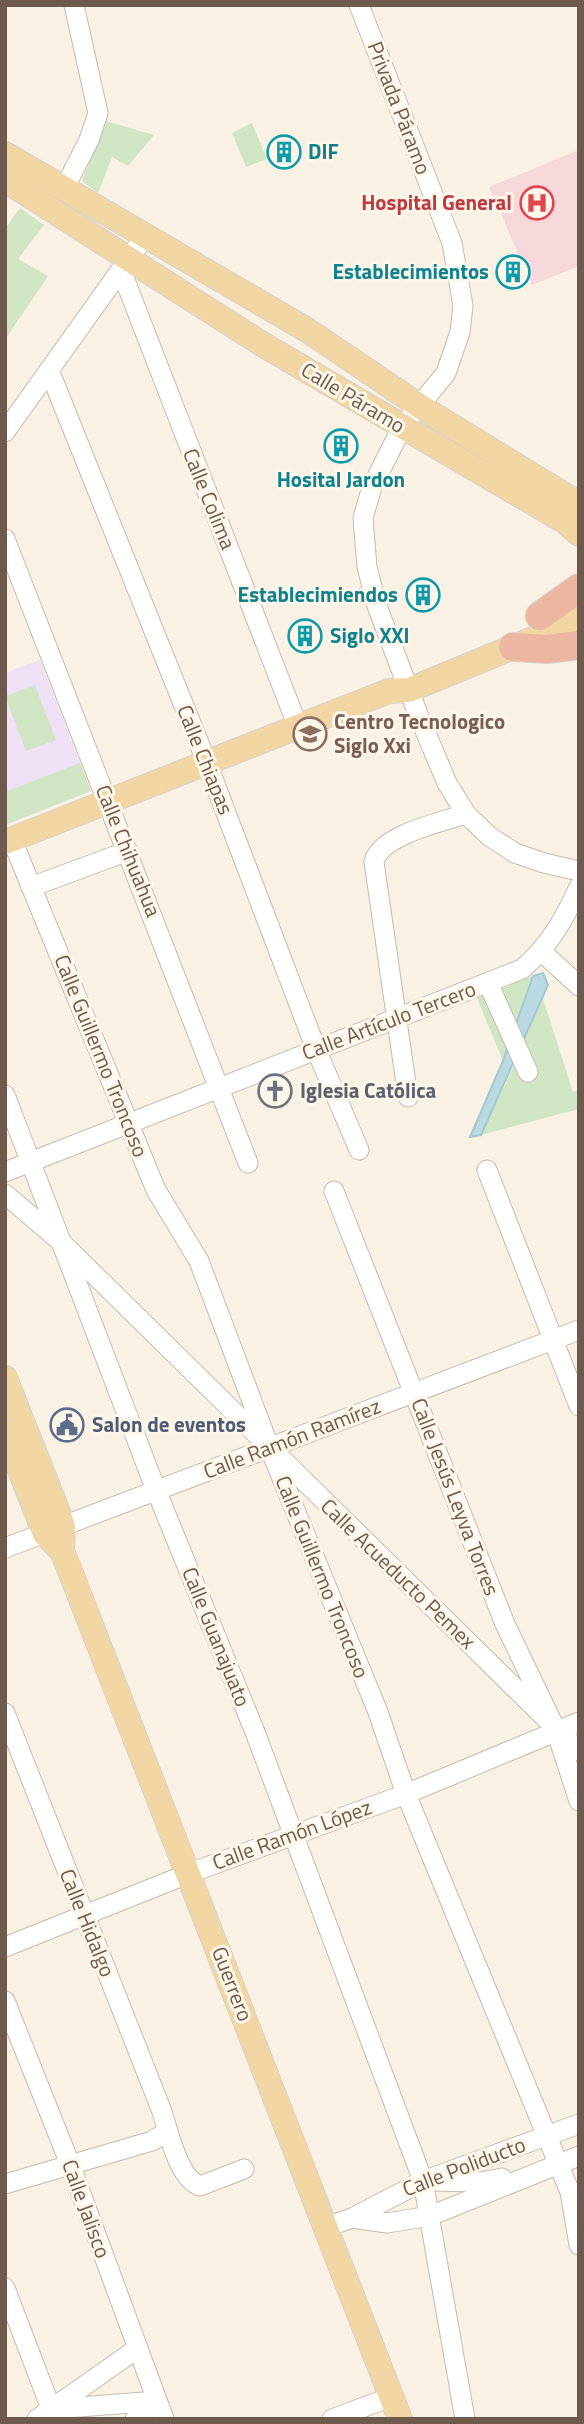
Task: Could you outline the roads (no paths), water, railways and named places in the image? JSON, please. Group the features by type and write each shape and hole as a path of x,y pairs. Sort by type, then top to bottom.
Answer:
{"highway":[{"path":"540,617 579,588"},
{"path":"513,647 547,649 579,645"}],"main road":[{"name":"Calle Páramo","path":"5,154 348,356 421,407 579,504"},
{"name":"Calle Páramo","path":"5,180 125,264 564,521 579,534"},
{"path":"262,344 291,350 333,366 348,356 360,402"},
{"path":"401,686 579,599"},
{"path":"9,841 401,686 513,647 579,620"},
{"path":"5,1378 57,1537"},
{"path":"5,1432 57,1537"},
{"name":"Guerrero","path":"57,1537 190,1873 395,2408"}],"street":[{"path":"64,189 89,140 98,113 74,5"},
{"name":"Privada Páramo","path":"359,5 447,228 459,271 463,306 457,342 446,373 402,427 372,486 363,519 363,545 377,606 401,686 447,783 466,814 489,836 515,853 579,871"},
{"path":"5,432 145,236"},
{"name":"Calle Colima","path":"125,264 298,727"},
{"name":"Calle Chiapas","path":"49,370 207,763 316,1049 359,1150"},
{"name":"Calle Chihuahua","path":"5,539 248,1163"},
{"path":"408,1097 395,1018 375,857 391,841 466,814"},
{"name":"Calle Guillermo Troncoso","path":"9,841 31,887 164,1205 190,1241 199,1261 270,1449 378,1712 406,1794 544,2137 570,2192 579,2245"},
{"path":"31,887 128,851"},
{"name":"Calle Artículo Tercero","path":"5,1172 522,969 542,953 558,931 579,887"},
{"path":"542,953 579,986"},
{"path":"488,983 528,1072"},
{"name":"Calle Guanajuato","path":"5,1095 423,2181 466,2419"},
{"path":"487,1170 579,1406"},
{"name":"Calle Jesús Leyva Torres","path":"334,1191 505,1624 556,1730 579,1801"},
{"name":"Calle Acueducto Pemex","path":"5,1194 60,1241 579,1751"},
{"name":"Calle Ramón Ramírez","path":"5,1548 57,1537 156,1490 579,1330"},
{"name":"Calle Hidalgo","path":"5,1713 161,2109 167,2133 192,2183 200,2186 244,2169"},
{"name":"Calle Ramón López","path":"5,1947 190,1873 406,1794 579,1722"},
{"name":"Calle Jalisco","path":"5,2001 70,2164 160,2410"},
{"name":"Calle Poliducto","path":"326,2227 352,2218 423,2181 579,2124"},
{"path":"5,2184 152,2140 167,2133"},
{"name":"Calle Poliducto","path":"352,2218 387,2223 430,2216 579,2156"},
{"path":"423,2181 480,2182 534,2174"},
{"path":"5,2288 48,2415"},
{"path":"48,2415 138,2348"},
{"path":"332,2419 395,2408"},
{"path":"48,2415 160,2410"},
{"path":"135,2419 160,2410"}],"water":[{"path":"543,973 548,985 481,1135 470,1137 503,1061 533,976"}],"place":[{"name":"DIF","path":"284,152"},
{"name":"Hospital General","path":"537,203"},
{"name":"Establecimientos","path":"513,272"},
{"name":"Hosital Jardon","path":"341,446"},
{"name":"Establecimiendos","path":"423,595"},
{"name":"Siglo XXI","path":"305,636"},
{"name":"Centro Tecnologico Siglo Xxi","path":"310,734"},
{"name":"Iglesia Católica","path":"275,1091"},
{"name":"Salon de eventos","path":"67,1425"}]}
